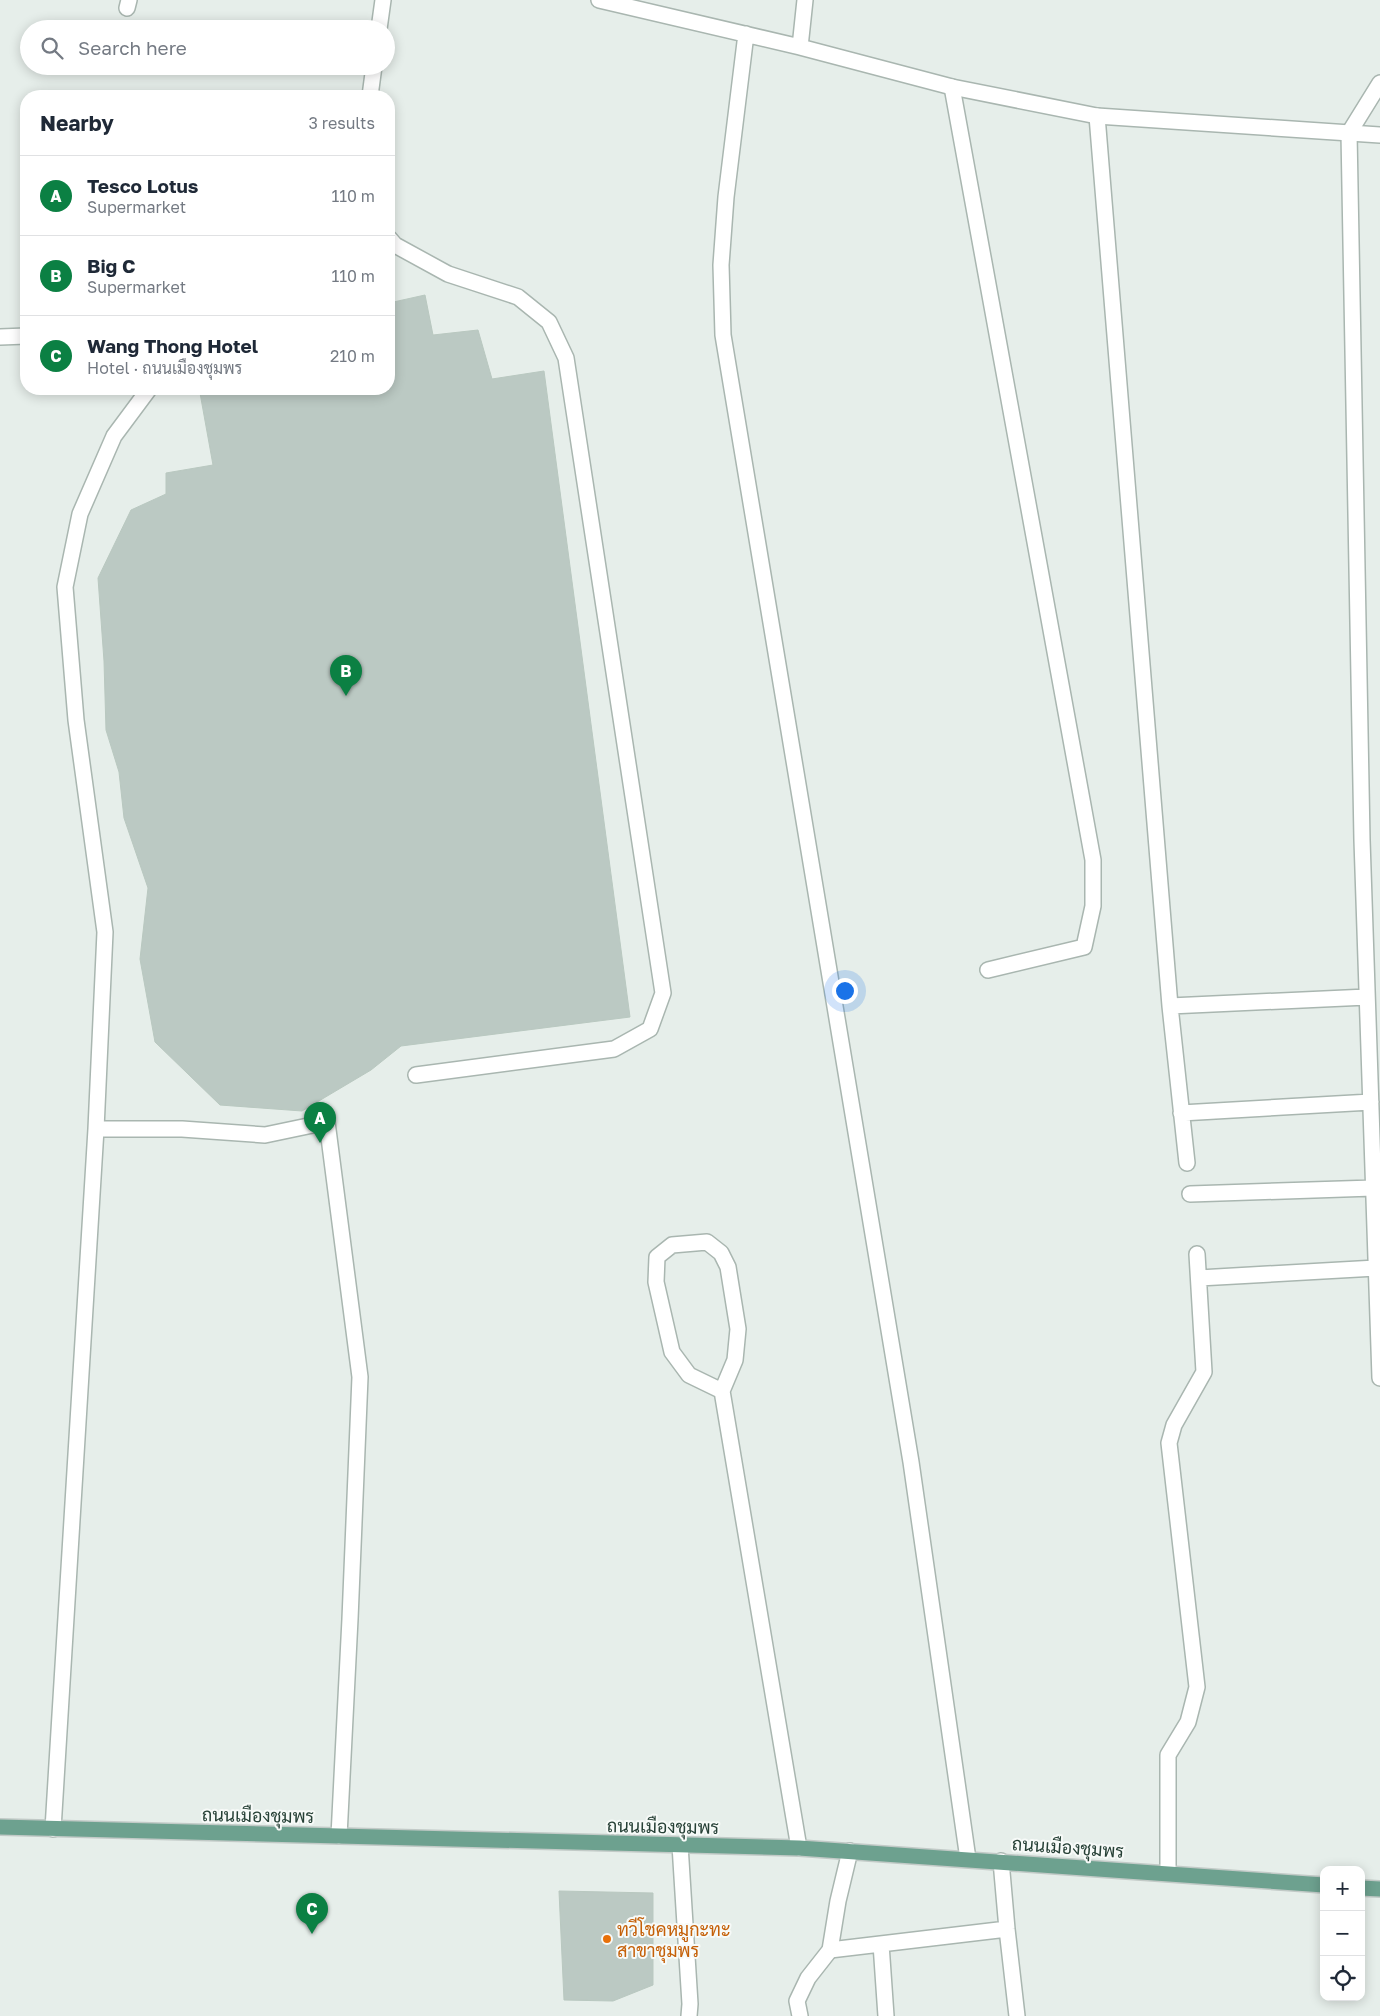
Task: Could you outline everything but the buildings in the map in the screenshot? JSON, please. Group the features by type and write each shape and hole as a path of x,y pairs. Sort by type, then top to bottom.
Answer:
{"main road":[{"name":"ถนนเมืองชุมพร","path":"0,1827 799,1848 1320,1885"},
{"path":"1365,1888 1380,1889"}],"street":[{"path":"380,20 383,0"},
{"path":"599,0 800,47 952,87 1097,116 1380,135"},
{"path":"800,47 804,0"},
{"path":"746,34 725,207 721,264 723,336 911,1462 968,1860"},
{"path":"371,90 373,75"},
{"path":"1380,83 1349,133 1361,830 1380,1378"},
{"path":"952,87 1093,860 1093,906 1084,947 988,970"},
{"path":"1097,116 1170,1006 1187,1164"},
{"path":"395,244 448,274 518,297 549,322 566,358 663,992 650,1029 614,1048 416,1075"},
{"path":"0,337 20,336"},
{"path":"53,1828 96,1129 105,932 76,720 65,587 80,514 114,436 145,395"},
{"path":"1170,1006 1367,997"},
{"path":"1181,1113 1371,1102"},
{"path":"96,1129 182,1129 265,1136 327,1122 360,1377 339,1836"},
{"path":"1190,1194 1374,1188"},
{"path":"722,1391 689,1374 672,1352 656,1282 657,1257 672,1245 707,1242 721,1253 728,1267 738,1329 735,1360 722,1391 799,1848"},
{"path":"1168,1873 1168,1755 1188,1722 1197,1687 1169,1443 1174,1425 1204,1372 1197,1254"},
{"path":"1199,1278 1376,1268"},
{"path":"680,1845 690,2004 689,2016"},
{"path":"800,2016 797,2001 808,1978 830,1950 838,1901 850,1851"},
{"path":"1001,1861 1017,2016"},
{"path":"830,1950 1007,1929"},
{"path":"880,1944 886,2016"}],"place":[{"name":"Big C","path":"346,696"},
{"name":"Tesco Lotus","path":"320,1143"},
{"name":"Wang Thong Hotel","path":"312,1934"},
{"name":"ทวีโชคหมูกะทะ สาขาชุมพร","path":"607,1939"}]}
